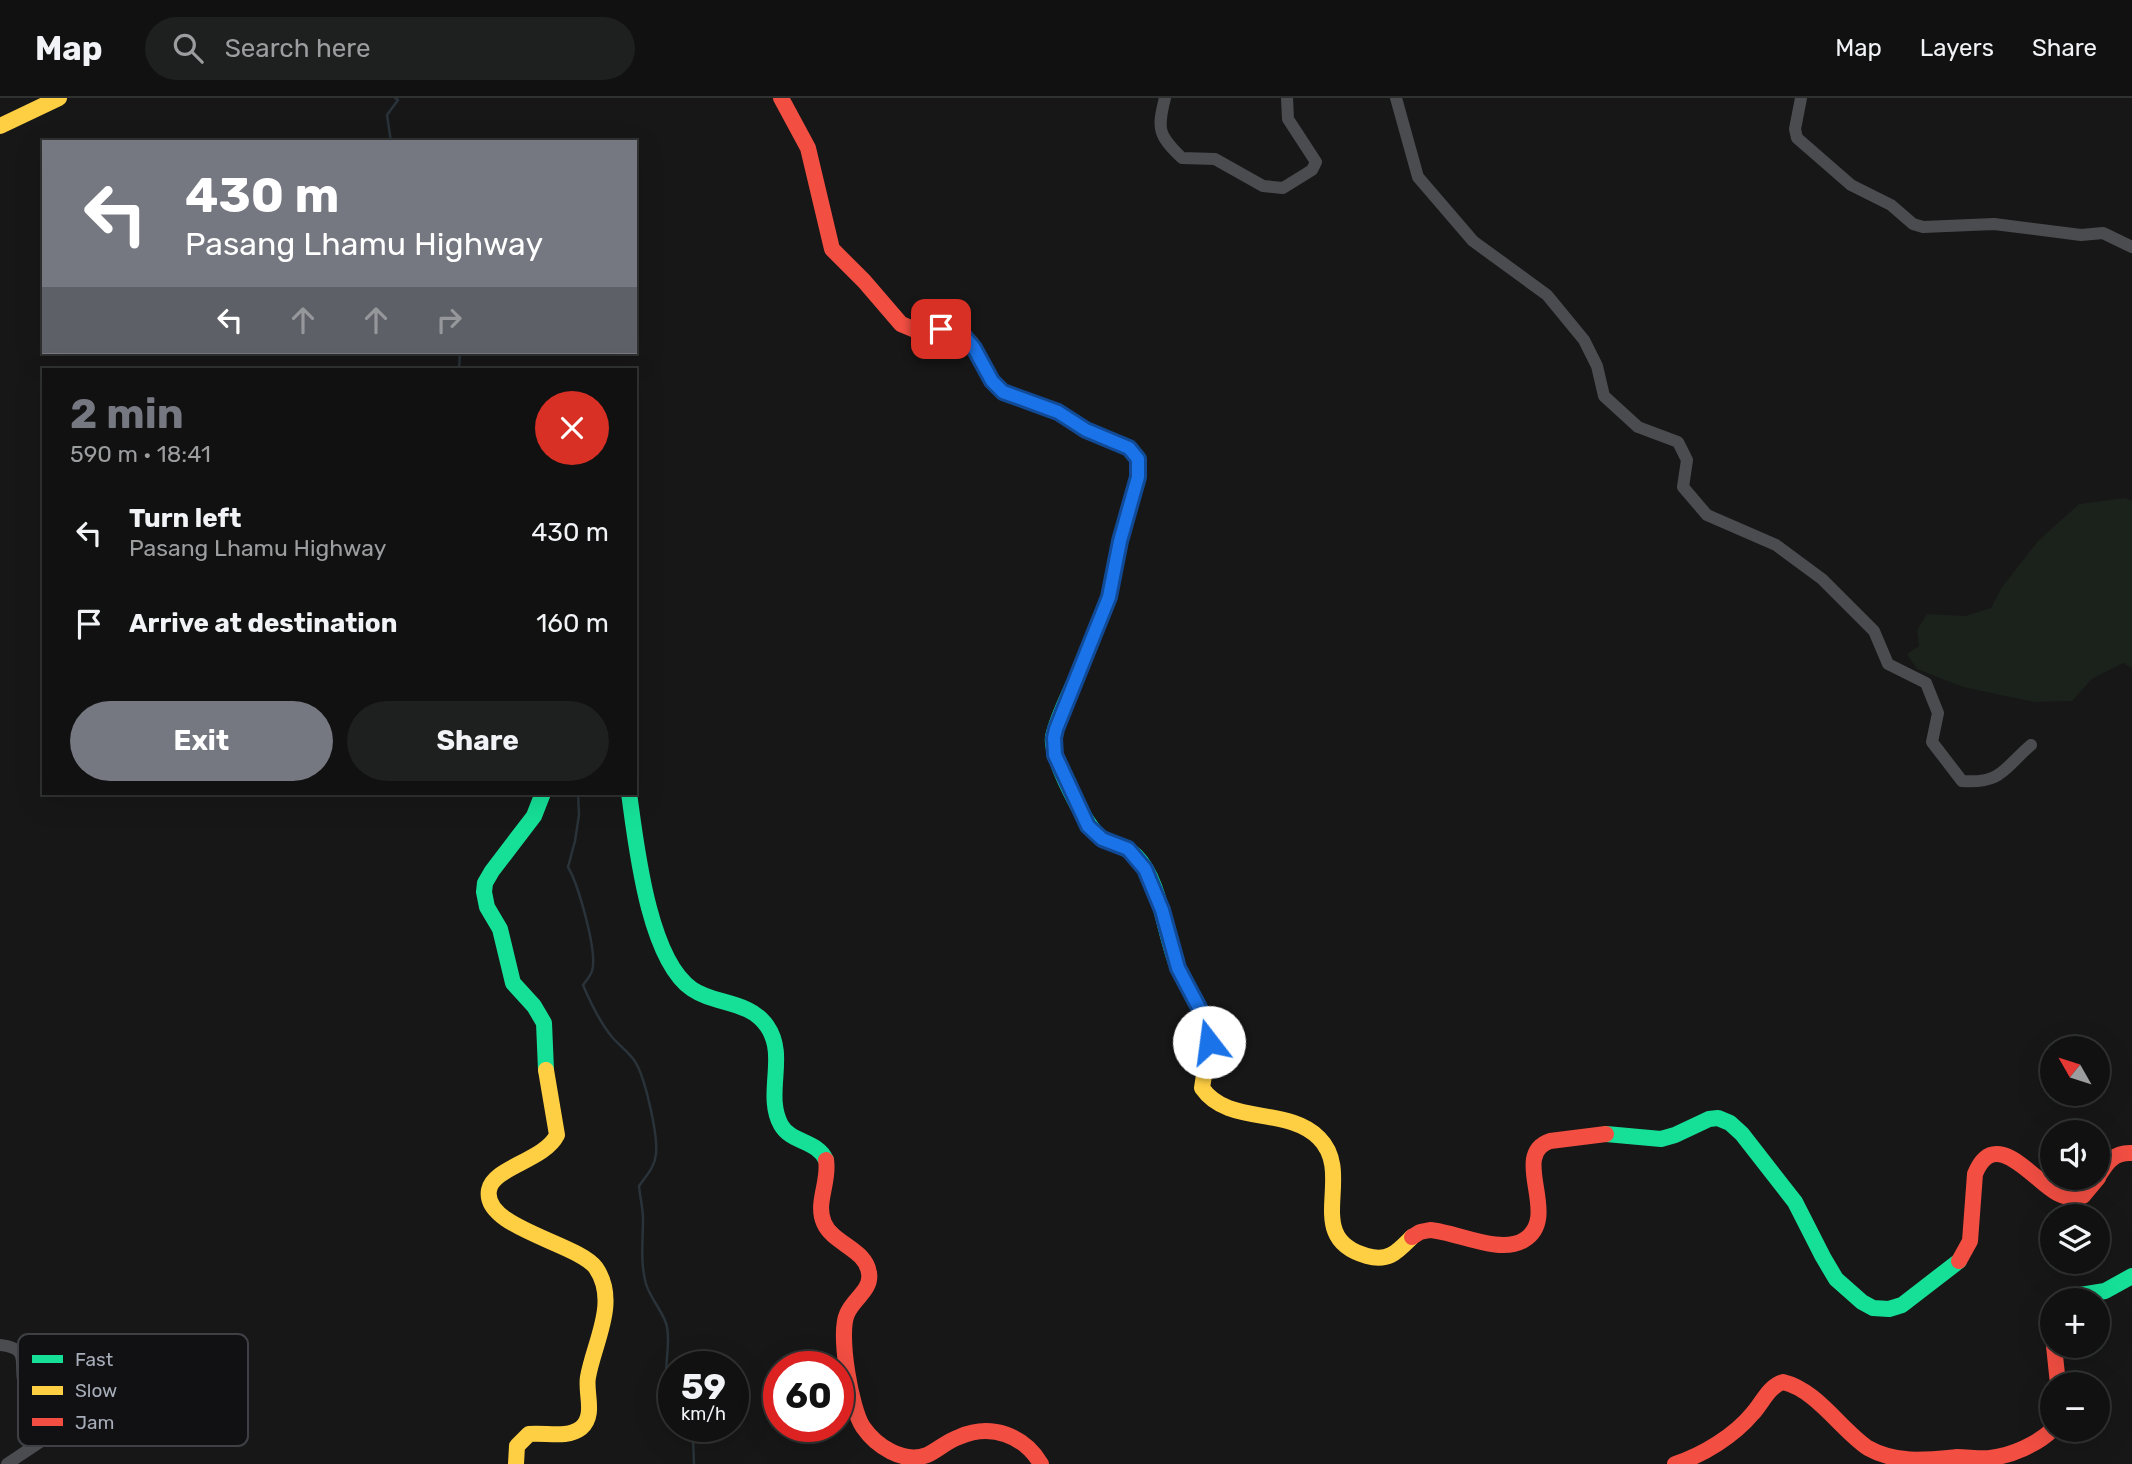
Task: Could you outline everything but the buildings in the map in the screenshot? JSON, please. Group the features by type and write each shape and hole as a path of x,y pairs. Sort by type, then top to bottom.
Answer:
{"main road":[{"path":"0,126 59,98"},
{"path":"781,98 808,148 832,249 901,324 913,329 950,329 959,332 971,343 992,381 1003,392 1058,412 1086,430 1129,448 1136,455 1139,463 1138,477 1120,541 1109,597 1056,729 1055,755 1088,826 1102,839 1128,849 1145,869 1162,910 1178,968 1208,1027 1209,1042 1202,1088 1204,1094 1210,1100 1228,1107 1296,1123 1317,1135 1328,1149 1333,1163 1333,1232 1342,1245 1379,1260 1393,1257 1416,1235 1428,1230 1502,1245 1516,1244 1528,1238 1538,1225 1540,1206 1534,1170 1537,1151 1546,1142 1607,1134 1660,1139 1678,1134 1709,1119 1719,1118 1734,1126 1793,1199 1809,1226 1825,1266 1836,1280 1867,1306 1875,1310 1890,1310 1910,1301 1966,1252 1972,1228 1974,1175 1978,1164 1986,1157 2000,1155 2014,1160 2040,1180"},
{"path":"516,1464 517,1446 529,1434 566,1434 583,1426 588,1418 587,1379 607,1312 598,1271 584,1255 539,1238 516,1225 494,1208 488,1192 489,1184 494,1178 547,1151 556,1135 546,1069 544,1023 534,1006 513,983 500,929 487,907 484,892 485,883 529,823 543,795"},
{"path":"628,795 644,889 666,956 680,979 690,989 746,1009 767,1024 777,1044 775,1107 779,1122 783,1129 823,1154 826,1164 825,1185 820,1209 824,1224 829,1232 864,1260 868,1268 871,1278 869,1284 847,1314 843,1335 859,1423 885,1448 908,1458 919,1458 960,1436 996,1431 1028,1445 1041,1464"},
{"path":"2110,1158 2116,1154 2132,1153"},
{"path":"2054,1190 2068,1198 2083,1196 2088,1190"},
{"path":"2110,1288 2132,1276"},
{"path":"1675,1464 1693,1457 1732,1432 1753,1414 1780,1382 1791,1382 1801,1388 1852,1436 1870,1448 1896,1459 1991,1458 2040,1439"}],"street":[{"path":"1165,98 1158,125 1168,145 1182,158 1215,159 1263,186 1283,188 1312,170 1316,162 1289,119 1287,98"},
{"path":"1396,98 1418,177 1473,241 1547,295 1584,340 1597,366 1604,396 1638,427 1678,442 1688,460 1683,487 1707,515 1776,545 1822,579 1874,631 1888,664 1926,683 1938,713 1932,742 1962,780 1979,782 1999,776 2031,745"},
{"path":"1801,98 1795,129 1797,138 1851,184 1891,205 1913,225 1923,227 2000,224 2081,235 2102,233 2132,247"},
{"path":"0,1345 8,1346 18,1352"},
{"path":"7,1464 33,1446"}],"shaded area":[{"path":"2125,498 2132,501 2132,668 2123,663 2092,679 2072,701 2034,702 1963,687 1917,669 1907,654 1919,646 1917,630 1927,614 1965,616 1991,608 2002,587 2038,541 2079,504"}],"waterway":[{"path":"391,140 387,115 398,100 395,98"},
{"path":"459,368 460,354"},
{"path":"578,795 579,815 568,867 582,902 592,949 592,971 583,985 603,1025 634,1060 650,1106 656,1154 652,1167 639,1186 643,1215 643,1268 648,1290 667,1327 667,1351"},
{"path":"693,1442 694,1464"}],"traffic: fast":[{"path":"1079,672 1053,737 1062,774 1085,818 1099,836 1131,852 1145,867 1157,895 1179,970 1206,1023 1209,1043"},
{"path":"542,795 534,816 492,871 485,883 484,892 487,907 500,929 513,983 534,1006 544,1023 546,1070"},
{"path":"629,795 640,869 655,927 665,953 677,974 692,989 741,1007 760,1018 767,1026 776,1050 775,1101 781,1125 785,1131 817,1149 826,1160"},
{"path":"1606,1134 1661,1139 1709,1119 1718,1118 1730,1123 1742,1134 1795,1202 1836,1279 1873,1308 1889,1309 1902,1305 1959,1261"},
{"path":"2110,1288 2132,1276"}],"traffic: slow":[{"path":"0,126 59,98"},
{"path":"1079,672 1109,597 1120,541 1138,477 1138,459 1129,448 1085,430"},
{"path":"1209,1043 1202,1088 1213,1100 1242,1112 1291,1122 1306,1128 1319,1138 1329,1153 1333,1170 1333,1221 1337,1235 1348,1247 1367,1256 1381,1258 1397,1251 1412,1237"},
{"path":"516,1464 517,1446 529,1434 569,1433 581,1428 585,1423 589,1410 588,1377 605,1308 603,1281 596,1268 571,1251 515,1225 500,1215 491,1203 489,1190 499,1175 541,1151 551,1144 557,1135 546,1070"}],"traffic: jam":[{"path":"781,98 808,148 832,249 901,324 913,329 950,329 959,332 971,343 992,381 1003,392 1058,412 1085,430"},
{"path":"1412,1237 1430,1230 1491,1244 1514,1244 1524,1240 1534,1230 1538,1217 1534,1159 1539,1148 1550,1141 1606,1134"},
{"path":"2110,1161 2120,1154 2132,1153"},
{"path":"1959,1261 1970,1241 1975,1174 1983,1160 1993,1154 2003,1155 2026,1168 2040,1180"},
{"path":"826,1160 821,1208 824,1223 834,1236 862,1258 869,1273 868,1284 847,1314 844,1338 850,1389 863,1427 883,1447 909,1457 927,1455 971,1433 983,1431 1006,1434 1026,1446 1041,1464"},
{"path":"2053,1190 2063,1196 2073,1197 2083,1196 2088,1190"},
{"path":"2055,1358 2057,1372"},
{"path":"1675,1464 1707,1450 1727,1437 1757,1409 1770,1391 1783,1382 1807,1393 1868,1448 1889,1457 1923,1460 1998,1457 2015,1452 2040,1439"}],"route":[{"path":"941,329 955,330 963,335 974,348 992,381 1003,392 1067,416 1086,430 1129,448 1138,459 1138,477 1120,541 1109,597 1056,729 1053,747 1088,826 1102,839 1128,849 1143,866 1162,910 1178,968 1208,1027 1209,1042"}]}
